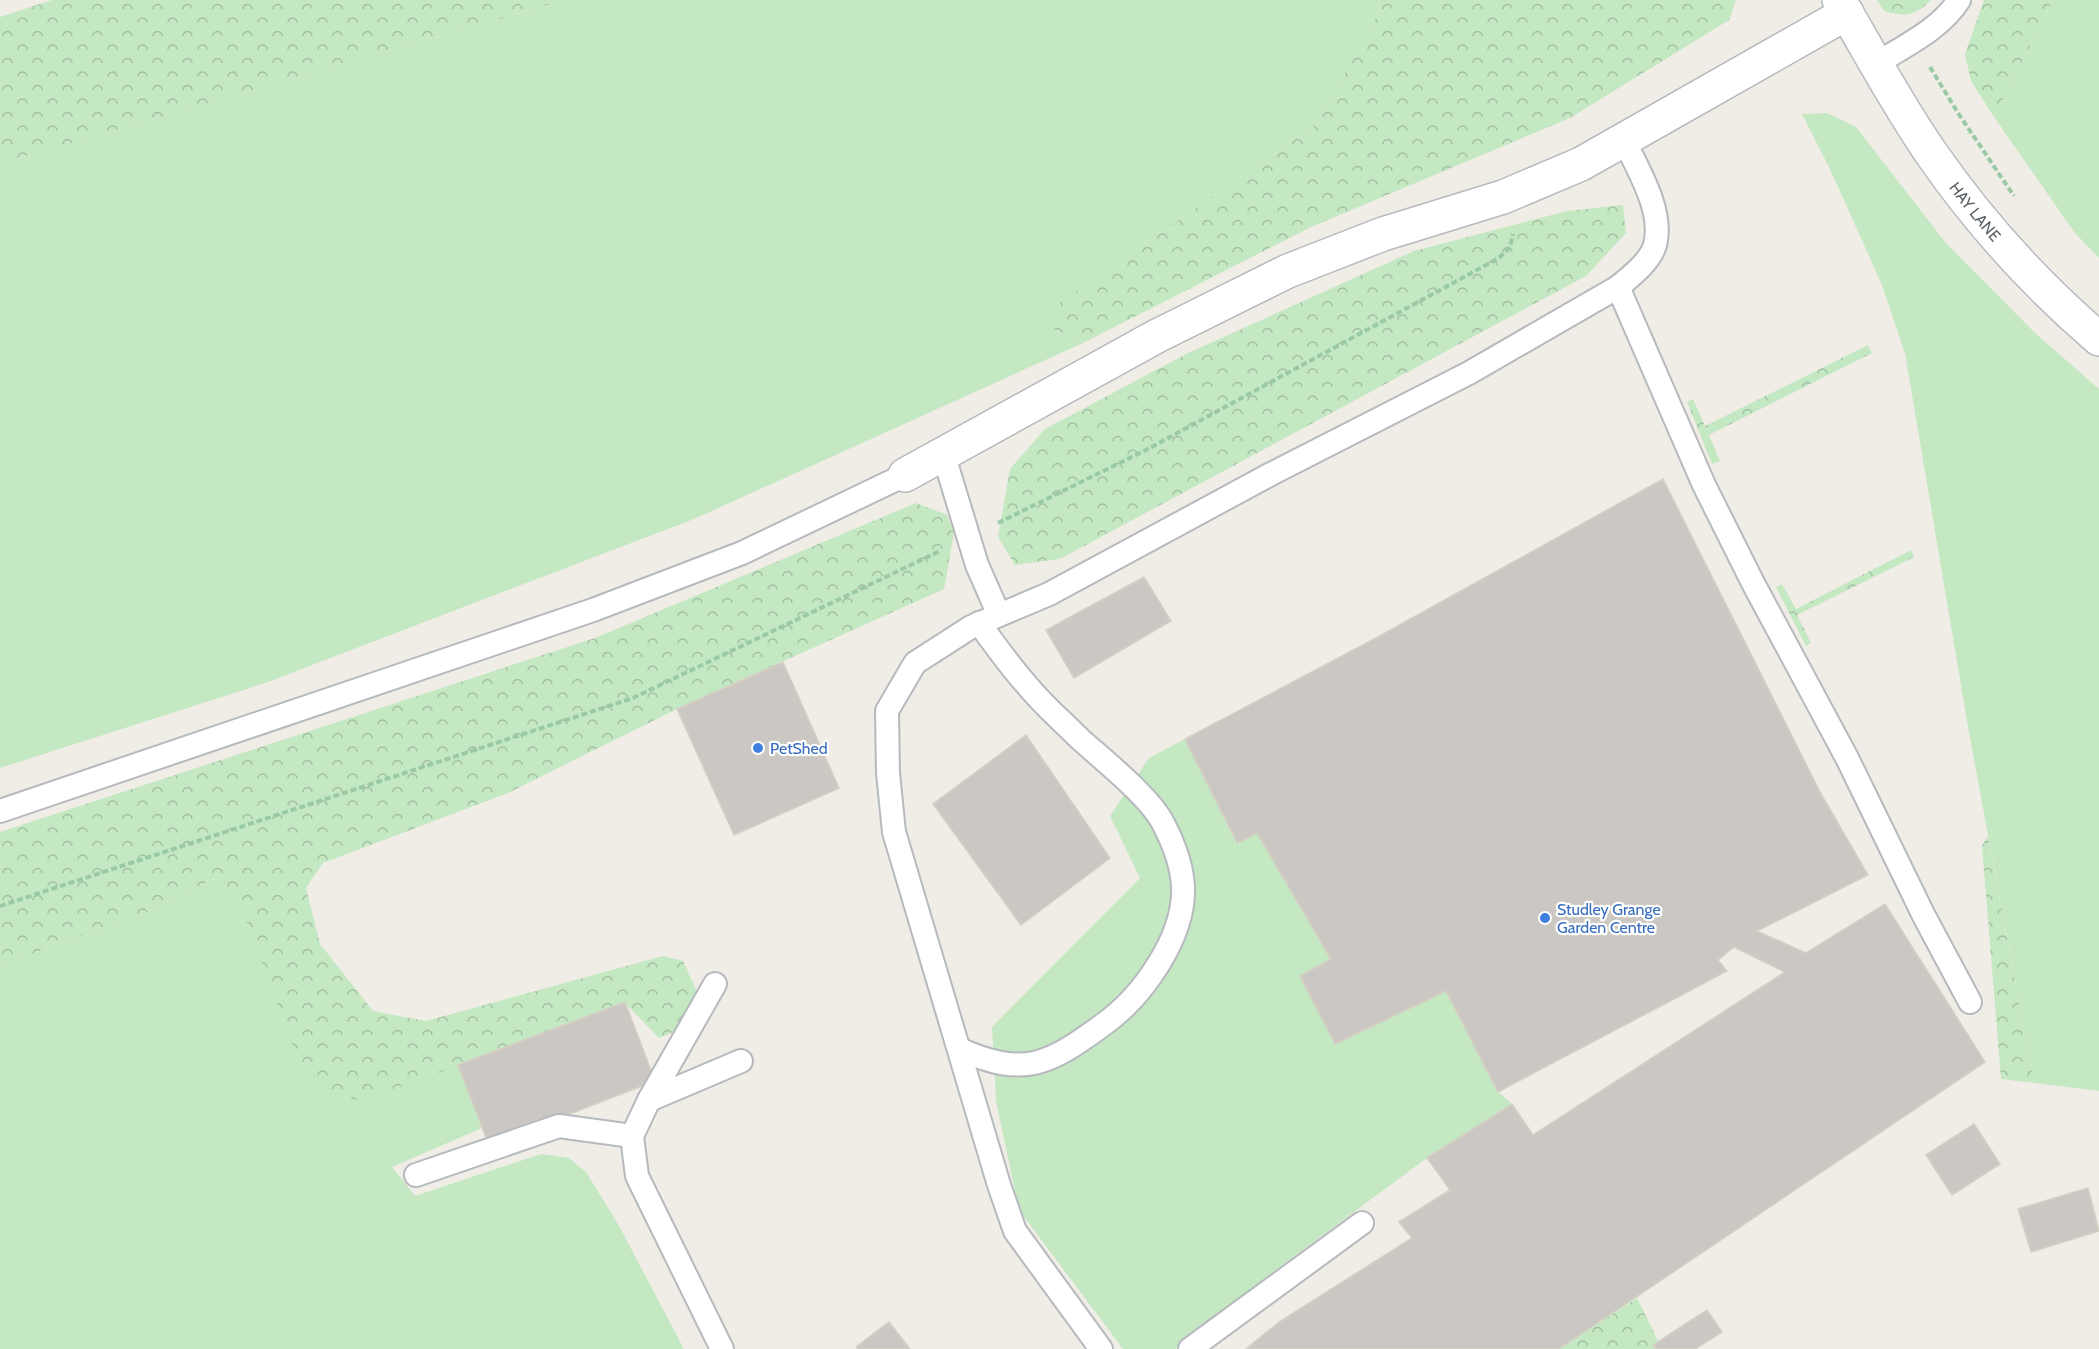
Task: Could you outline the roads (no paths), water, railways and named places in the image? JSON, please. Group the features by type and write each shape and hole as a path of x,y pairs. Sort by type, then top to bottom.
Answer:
{"street":[{"name":"HAY LANE","path":"1843,6 1908,119 1958,190 2019,262 2099,339"},
{"path":"905,475 1157,336 1288,271 1383,234 1517,191 1581,164 1843,6"}],"lane":[{"path":"1876,63 1952,11 1959,0"},
{"path":"1101,1349 1015,1231 912,899 894,832 888,773 887,711 915,663 989,619 1049,594 1271,474 1469,373 1618,287 1638,269 1655,246 1655,207 1623,140"},
{"path":"1618,287 1709,495 1753,583 1847,758 1924,916 1970,1002"},
{"path":"943,453 987,591 989,619 1027,686 1130,784 1162,820 1179,860 1183,888 1179,912 1167,951 1145,982 1117,1014 1072,1048 1043,1062 1022,1066 985,1060 959,1049"},
{"path":"0,811 593,610 742,553 905,475"},
{"path":"715,984 649,1100 632,1136 637,1176 722,1349"},
{"path":"649,1100 741,1061"},
{"path":"416,1175 559,1126 632,1136"},
{"path":"1190,1349 1362,1223"}],"place":[{"name":"PetShed","path":"758,748"},
{"name":"Studley Grange Garden Centre","path":"1545,918"}]}
